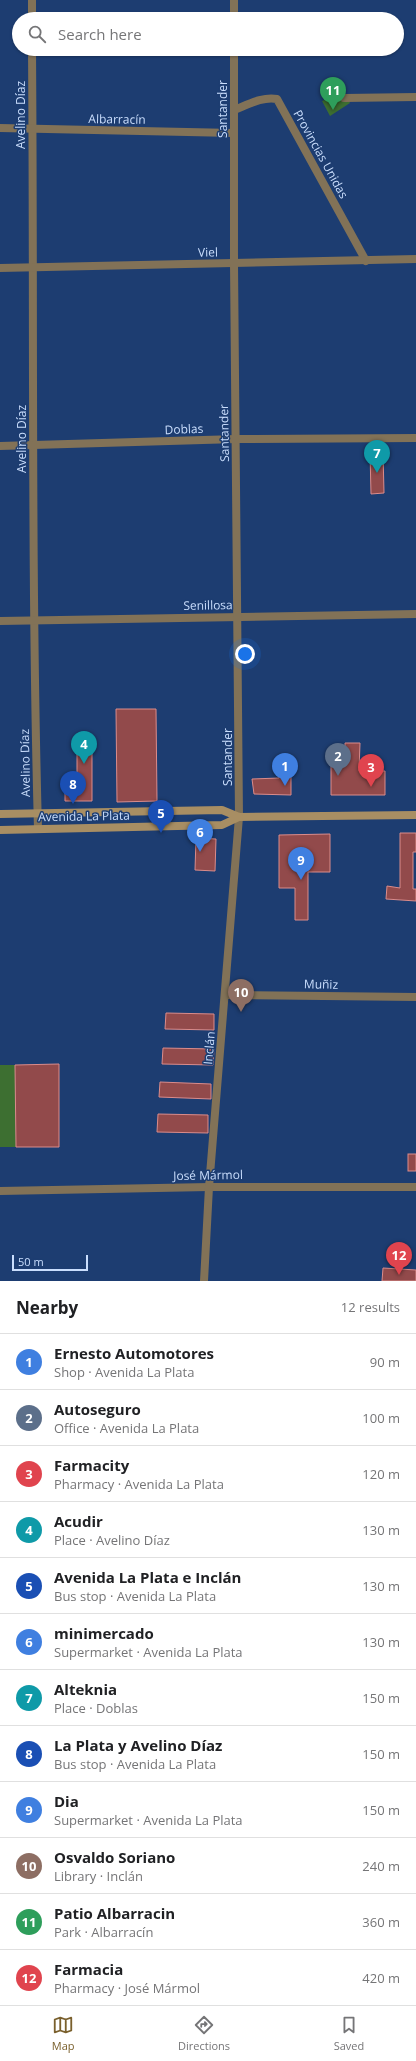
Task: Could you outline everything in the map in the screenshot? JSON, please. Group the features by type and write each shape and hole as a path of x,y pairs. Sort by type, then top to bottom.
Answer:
{"main road":[{"name":"Avenida La Plata","path":"0,814 222,810 239,817 416,815"},
{"name":"Avenida La Plata","path":"0,830 222,825 239,817"}],"street":[{"path":"32,0 32,12"},
{"path":"234,0 234,12"},
{"name":"Avelino Díaz","path":"32,56 34,268 34,621 38,829"},
{"name":"Santander","path":"234,56 234,264 237,439 239,817"},
{"path":"344,98 416,97"},
{"name":"Provincias Unidas","path":"234,110 263,99 277,99 366,261"},
{"name":"Albarracín","path":"0,128 234,133"},
{"name":"Viel","path":"0,268 416,259"},
{"name":"Doblas","path":"0,446 237,439 416,438"},
{"name":"Senillosa","path":"0,621 416,614"},
{"name":"Inclán","path":"204,1281 209,1187 239,817"},
{"name":"Muñiz","path":"225,995 416,997"},
{"name":"José Mármol","path":"0,1191 209,1187 416,1187"}],"green space":[{"path":"344,92 350,103 330,116 322,101"},
{"path":"0,1065 15,1065 16,1147 0,1147"}],"building":[{"path":"370,452 383,452 384,493 371,494"},
{"path":"116,709 156,709 157,801 117,802"},
{"path":"345,743 360,743 359,771 385,771 385,795 331,795 331,756 345,756"},
{"path":"77,751 92,751 92,801 65,801 65,777 77,777"},
{"path":"278,765 291,765 291,795 254,794 252,779 279,778"},
{"path":"400,833 416,833 416,852 413,852 413,889 416,889 416,901 386,899 387,886 400,888"},
{"path":"330,834 330,872 308,872 308,920 295,920 295,888 279,888 279,835"},
{"path":"196,838 216,839 215,871 195,870"},
{"path":"166,1013 214,1014 214,1030 165,1029"},
{"path":"163,1048 214,1049 213,1065 162,1064"},
{"path":"59,1064 59,1147 16,1147 15,1065"},
{"path":"160,1082 211,1084 211,1099 159,1097"},
{"path":"158,1114 208,1115 208,1133 157,1132"},
{"path":"408,1154 416,1154 416,1171 408,1171"},
{"path":"383,1268 416,1270 416,1281 382,1281"}],"place":[{"name":"Patio Albarracin","path":"333,110"},
{"name":"Alteknia","path":"377,473"},
{"name":"Acudir","path":"84,764"},
{"name":"Autoseguro","path":"338,776"},
{"name":"Ernesto Automotores","path":"285,786"},
{"name":"Farmacity","path":"371,787"},
{"name":"La Plata y Avelino Díaz","path":"73,804"},
{"name":"Avenida La Plata e Inclán","path":"161,833"},
{"name":"minimercado","path":"200,852"},
{"name":"Dia","path":"301,880"},
{"name":"Osvaldo Soriano","path":"241,1012"},
{"name":"Farmacia","path":"399,1275"}]}
